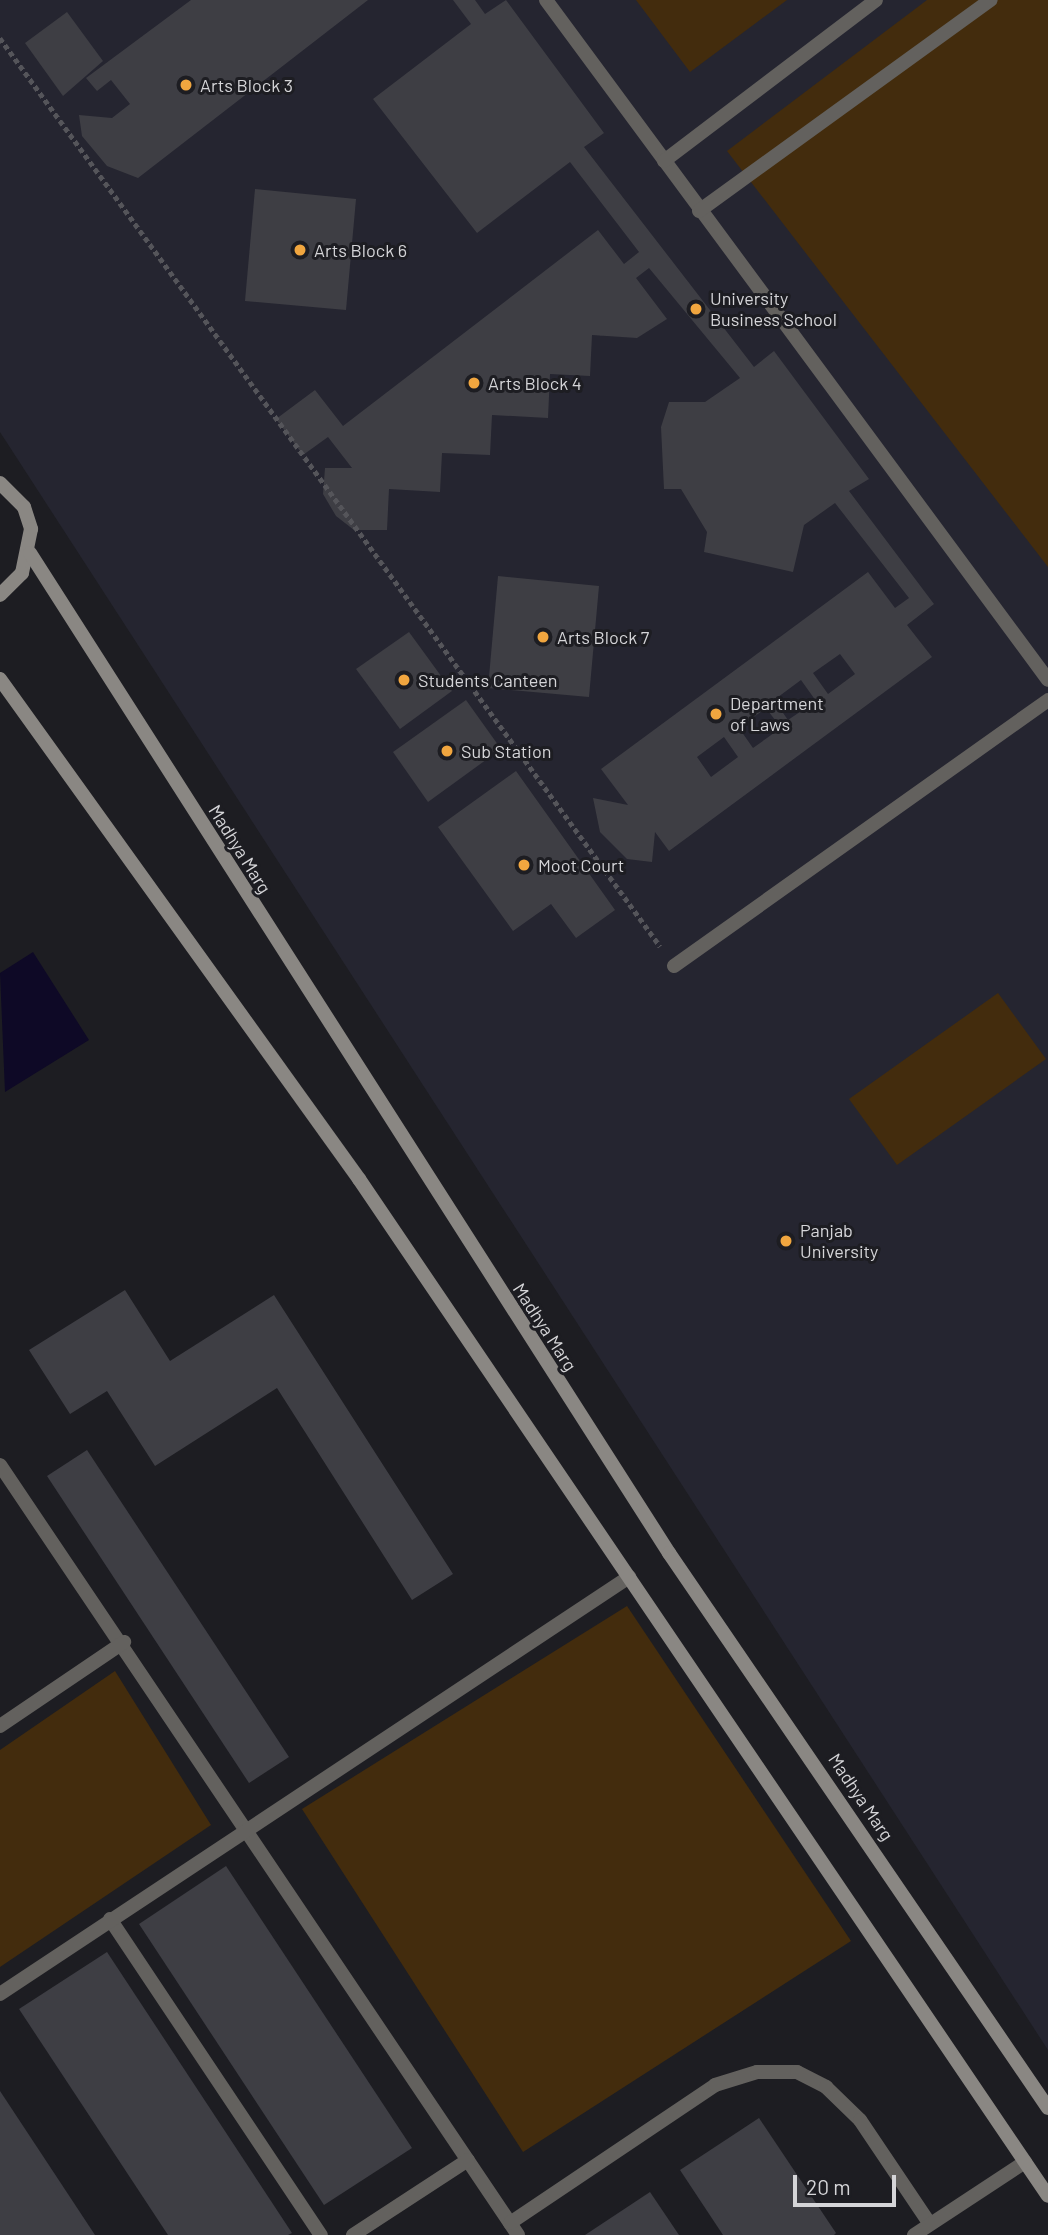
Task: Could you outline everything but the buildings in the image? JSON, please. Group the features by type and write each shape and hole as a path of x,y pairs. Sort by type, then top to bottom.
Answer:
{"main road":[{"path":"0,483 24,508 30,553 0,595"},
{"name":"Madhya Marg","path":"30,553 654,1530 1048,2108"},
{"path":"0,679 359,1179 1048,2196"}],"street":[{"path":"545,0 1048,680"},
{"path":"664,161 876,0"},
{"path":"699,211 991,0"},
{"path":"674,966 1048,700"},
{"path":"0,1465 124,1642 514,2229 715,2085 757,2072 797,2072 827,2087 860,2120 930,2224"},
{"path":"0,1994 246,1826 629,1577"},
{"path":"0,1726 124,1642"},
{"path":"110,1919 321,2235"},
{"path":"353,2235 468,2160"},
{"path":"914,2235 1025,2162"}],"path":[{"path":"0,38 674,966"}],"shaded area":[{"name":"Panjab University","path":"0,0 1048,0 1048,2050 0,432"},
{"path":"636,0 787,0 690,72"},
{"path":"927,0 1048,0 1048,567 727,151"},
{"path":"33,952 89,1040 5,1092 0,973"},
{"path":"998,993 1046,1059 897,1165 849,1099"},
{"path":"627,1606 851,1941 523,2152 302,1809"},
{"path":"115,1671 211,1825 0,1967 0,1750"}],"place":[{"name":"Arts Block 3","path":"186,85"},
{"name":"Arts Block 6","path":"300,250"},
{"name":"University Business School","path":"696,309"},
{"name":"Arts Block 4","path":"474,383"},
{"name":"Arts Block 7","path":"543,637"},
{"name":"Students Canteen","path":"404,680"},
{"name":"Department of Laws","path":"716,714"},
{"name":"Sub Station","path":"447,751"},
{"name":"Moot Court","path":"524,865"},
{"name":"Panjab University","path":"786,1241"}]}
